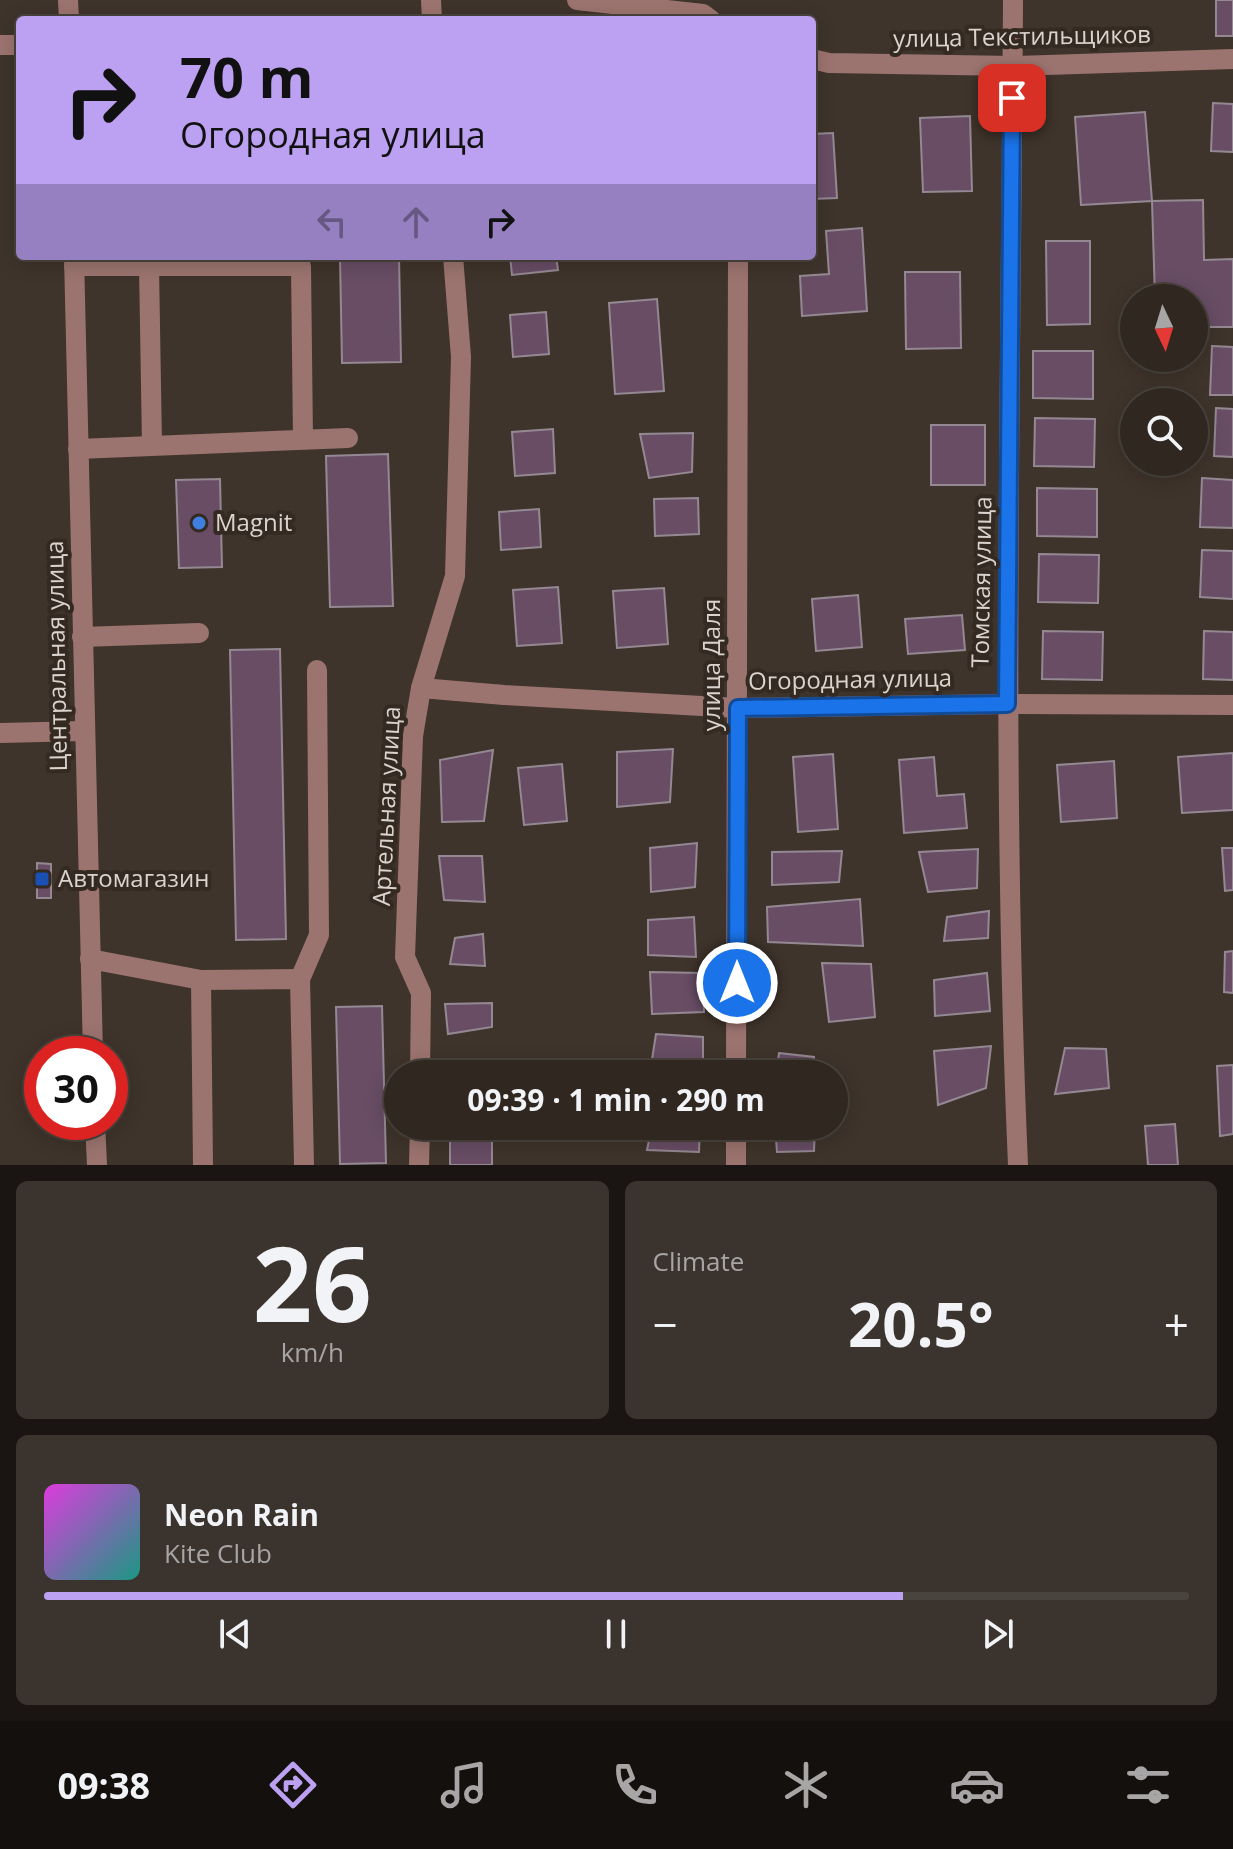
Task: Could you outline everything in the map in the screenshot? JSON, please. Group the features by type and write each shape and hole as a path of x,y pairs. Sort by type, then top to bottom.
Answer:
{"street":[{"path":"577,0 705,11"},
{"name":"Томская улица","path":"1013,0 1007,704 1012,1022 1018,1165"},
{"name":"улица Текстильщиков","path":"816,60 829,63 1013,66 1233,59"},
{"name":"Артельная улица","path":"420,1060 421,993 405,957 413,736 421,688 455,576 461,357 453,260"},
{"name":"улица Даля","path":"736,1060 738,260"},
{"path":"74,261 149,266 301,266 303,439"},
{"name":"Центральная улица","path":"74,261 92,1036"},
{"path":"149,266 152,445"},
{"path":"78,449 348,438"},
{"path":"82,637 199,633"},
{"path":"304,1165 300,979 319,935 317,670"},
{"name":"Огородная улица","path":"421,688 738,708 1233,705"},
{"path":"0,733 84,731"},
{"path":"90,959 201,980 300,979"},
{"path":"201,980 203,1165"},
{"path":"96,1140 97,1165"},
{"path":"419,1165 420,1140"},
{"path":"736,1140 736,1165"}],"building":[{"path":"1216,0 1233,0 1233,36 1216,36"},
{"path":"1213,103 1233,104 1233,152 1211,151"},
{"path":"1145,112 1152,201 1081,205 1075,117"},
{"path":"970,116 972,191 923,192 920,118"},
{"path":"833,133 837,198 816,199 816,134"},
{"path":"1203,200 1204,260 1233,259 1233,327 1208,327 1208,284 1155,284 1152,201"},
{"path":"862,228 867,311 802,316 800,276 829,274 826,231"},
{"path":"1046,241 1090,241 1090,324 1047,325"},
{"path":"340,260 399,260 401,362 342,363"},
{"path":"510,260 557,260 558,270 512,275"},
{"path":"905,272 960,272 961,348 906,349"},
{"path":"657,299 664,391 615,394 609,303"},
{"path":"546,312 549,354 513,357 510,315"},
{"path":"1212,346 1233,347 1233,395 1210,395"},
{"path":"1033,351 1093,351 1093,399 1033,398"},
{"path":"1216,408 1233,409 1233,457 1214,456"},
{"path":"1035,418 1095,419 1094,467 1034,466"},
{"path":"931,425 985,425 985,485 931,485"},
{"path":"553,429 555,473 515,476 512,432"},
{"path":"693,433 692,472 649,478 640,434"},
{"path":"388,454 393,606 330,607 326,456"},
{"path":"1202,478 1233,480 1233,528 1200,527"},
{"name":"Magnit","path":"220,479 222,567 179,568 176,480"},
{"path":"1037,488 1097,489 1097,537 1037,536"},
{"path":"698,498 699,534 655,536 654,499"},
{"path":"539,509 541,547 501,550 499,512"},
{"path":"1202,550 1233,551 1233,599 1200,597"},
{"path":"1039,554 1099,555 1098,603 1038,602"},
{"path":"558,587 562,643 517,646 513,590"},
{"path":"664,588 668,644 617,648 613,591"},
{"path":"858,595 862,647 816,651 812,599"},
{"path":"962,615 965,650 908,654 905,619"},
{"path":"1043,631 1103,632 1102,680 1042,679"},
{"path":"1204,631 1233,632 1233,680 1203,679"},
{"path":"280,649 286,939 236,940 230,650"},
{"path":"673,749 670,802 617,807 617,752"},
{"path":"493,750 484,821 442,822 440,760"},
{"path":"1233,753 1233,810 1182,813 1178,757"},
{"path":"833,754 838,829 798,832 793,757"},
{"path":"934,757 937,796 964,794 967,828 904,833 899,760"},
{"path":"1114,761 1117,818 1061,822 1057,765"},
{"path":"562,764 567,821 524,825 518,768"},
{"path":"697,843 695,887 651,892 650,848"},
{"path":"1222,848 1233,848 1233,890 1225,891"},
{"path":"978,849 977,888 928,892 919,852"},
{"path":"842,851 839,882 772,885 772,852"},
{"path":"439,856 482,856 485,902 444,900"},
{"path":"37,863 51,864 51,898 37,898"},
{"path":"860,899 863,946 768,942 767,907"},
{"path":"989,911 988,938 944,941 947,917"},
{"path":"694,917 696,957 648,955 648,920"},
{"path":"483,934 485,966 450,964 455,938"},
{"path":"1233,951 1233,993 1224,992 1225,952"},
{"path":"822,963 871,964 875,1017 829,1022"},
{"path":"650,972 703,973 704,1012 652,1014"},
{"path":"987,973 990,1011 935,1016 934,980"},
{"path":"492,1003 492,1027 448,1034 445,1004"},
{"path":"382,1006 386,1163 340,1164 336,1007"},
{"path":"656,1034 703,1037 703,1060 652,1060"},
{"path":"991,1046 986,1088 938,1105 934,1051"},
{"path":"1065,1048 1106,1049 1109,1088 1055,1094"},
{"path":"779,1053 814,1057 814,1060 778,1060"},
{"path":"1233,1065 1233,1134 1220,1136 1217,1066"},
{"path":"1175,1124 1178,1165 1148,1165 1145,1126"},
{"path":"450,1140 492,1140 492,1165 450,1165"},
{"path":"649,1140 699,1140 699,1152 647,1150"},
{"path":"776,1140 814,1140 814,1151 777,1152"}],"place":[{"name":"Magnit","path":"199,523"},
{"name":"Автомагазин","path":"42,879"}],"route":[{"path":"737,983 738,708 1007,704 1012,98"}]}
